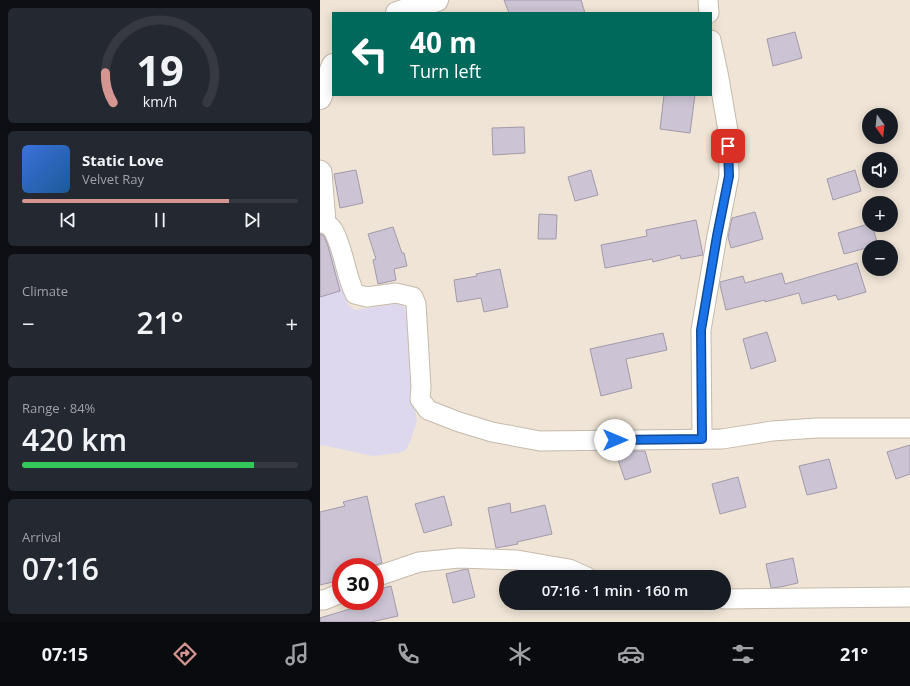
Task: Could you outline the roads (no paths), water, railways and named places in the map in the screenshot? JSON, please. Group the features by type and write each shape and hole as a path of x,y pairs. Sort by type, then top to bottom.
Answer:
{"main road":[{"path":"399,12 437,0"},
{"path":"320,98 332,68"}],"street":[{"path":"708,0 709,12"},
{"path":"702,439 701,330 729,176 728,131 712,45"},
{"path":"320,170 322,172 323,223 333,229 341,250 349,284 355,294 367,298 396,293 413,297 416,304 421,387 420,399 428,410 492,432 540,441 722,439 772,432 817,428 910,428"},
{"path":"384,574 419,562 459,558 517,560 571,570"},
{"path":"320,600 332,597"},
{"path":"731,600 910,598"}]}
